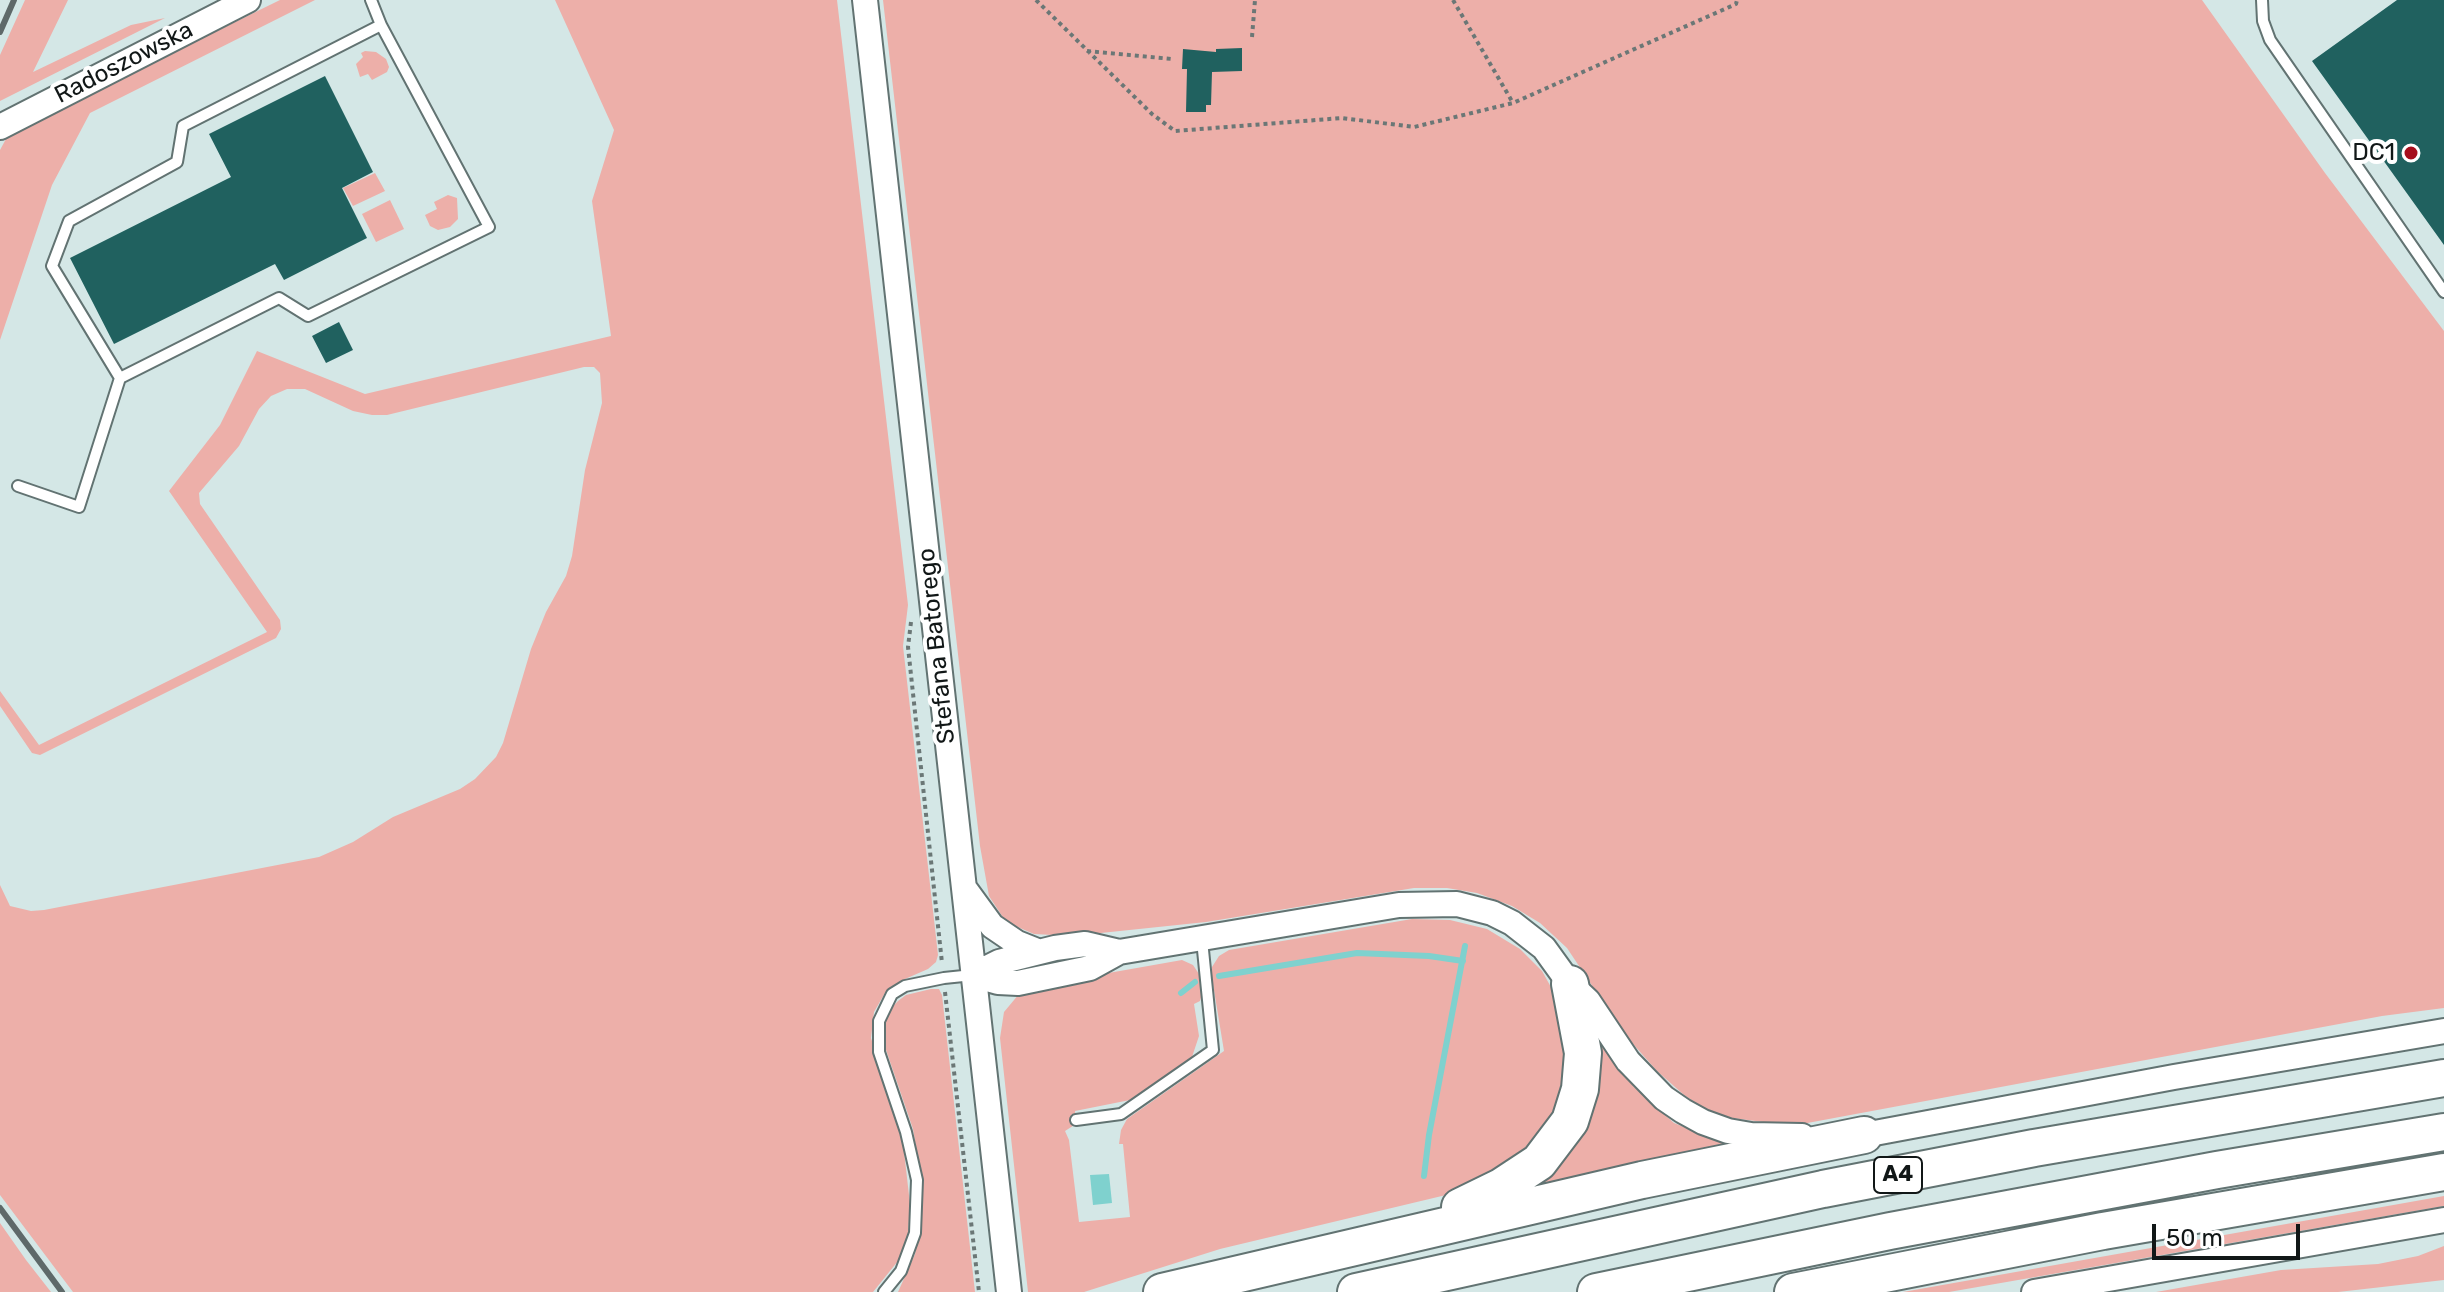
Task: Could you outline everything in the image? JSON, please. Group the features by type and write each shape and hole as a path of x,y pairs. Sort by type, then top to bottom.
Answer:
{"highway":[{"path":"1401,1235 1501,1187 1539,1162 1557,1142 1570,1121 1580,1089 1583,1053 1570,984"},
{"name":"A4","path":"1356,1292 1883,1177 2444,1078"},
{"name":"A4","path":"1596,1292 1905,1228 2444,1132"},
{"path":"1162,1292 1642,1180 1864,1135"},
{"path":"1793,1292 2103,1231 2444,1172"}],"street":[{"name":"Radoszowska","path":"0,127 248,0"},
{"name":"Stefana Batorego","path":"865,0 1009,1292"},
{"path":"963,886 992,926 1017,943 1037,951"},
{"path":"973,975 998,982 1018,983 1090,968 1119,952 1399,905 1457,904 1492,913 1528,934 1588,1001 1628,1061 1664,1098 1703,1122 1751,1135 1864,1135 2444,1031"},
{"path":"973,975 989,966 1037,951 1085,944 1119,952"},
{"path":"2034,1292 2444,1220"}],"lane":[{"path":"18,486 79,507 120,378 279,298 308,316 489,227 381,25 371,0"},
{"path":"2262,0 2263,21 2270,40 2444,292"},
{"path":"120,378 52,266 69,221 177,162 183,126 381,25"},
{"path":"1076,1120 1121,1114 1213,1050 1201,938"},
{"path":"884,1292 901,1271 915,1233 917,1180 906,1132 879,1052 879,1021 892,994 905,986 973,975"}],"path":[{"path":"1036,0 1152,114 1175,131 1342,118 1414,127 1513,103 1736,4 1737,0"},
{"path":"1252,37 1255,0"},
{"path":"1453,0 1513,103"},
{"path":"1086,51 1172,59"},
{"path":"911,621 908,647 979,1292"}],"shaded area":[{"path":"25,0 68,0 33,72 131,25 165,18 0,101 0,55"},
{"path":"280,0 315,0 90,113 52,185 0,340 0,150 6,139 13,131"},
{"path":"555,0 837,0 908,605 903,646 938,955 936,962 928,969 905,979 885,993 874,1012 871,1038 902,1134 910,1204 908,1235 898,1261 873,1292 73,1292 0,1195 0,885 10,906 31,911 44,910 319,857 353,842 393,817 460,789 475,779 496,757 503,743 531,649 546,612 566,576 585,470 602,403 600,373 594,367 584,367 387,415 353,411 305,389 287,389 271,396 259,409 239,446 199,493 200,504 280,620 281,629 276,638 40,755 32,753 0,706 0,691 39,745 267,632 169,491 220,425 257,351 365,394 611,336 592,201 614,130"},
{"path":"883,0 2202,0 2325,173 2444,331 2444,1008 2382,1016 1802,1124 1779,1124 1732,1118 1705,1109 1684,1095 1657,1071 1625,1035 1567,948 1540,923 1512,906 1477,893 1447,888 1414,888 1206,922 1072,936 1034,934 1006,922 989,896 980,846"},
{"path":"365,51 376,52 386,59 387,72 372,80 368,74 360,77 356,64"},
{"path":"375,173 385,191 353,206 343,188"},
{"path":"448,195 457,198 458,219 450,227 438,230 430,226 425,215 437,209 434,202"},
{"path":"390,200 404,229 376,242 362,214"},
{"path":"1412,919 1450,920 1487,929 1520,949 1542,971 1557,998 1569,1057 1558,1110 1539,1141 1467,1190 1220,1249 1084,1292 1028,1292 1000,1038 1004,1012 1019,994 1035,986 1182,960 1193,965 1199,974 1202,994 1200,1001 1194,1004 1199,1036 1192,1057 1135,1099 1075,1111 1076,1124 1065,1131 1069,1140 1079,1222 1130,1217 1123,1144 1119,1144 1121,1130 1127,1119 1224,1051 1212,978 1212,967 1219,956 1229,950"},
{"path":"939,989 942,995 975,1292 898,1292 915,1254 923,1191 913,1129 884,1044 884,1028 889,1010 898,1001 906,995"},
{"path":"1591,1025 1634,1087 1674,1123 1719,1141 1741,1146 1517,1195 1535,1184"},
{"path":"2444,1196 2444,1206 1949,1292 1903,1292"},
{"path":"0,1223 26,1260 51,1292 0,1292"},
{"path":"2444,1246 2444,1280 2338,1292 2156,1292 2281,1270 2378,1264 2418,1256"}],"water":[{"path":"1109,1174 1112,1203 1093,1205 1090,1175"}],"building":[{"name":"DC1","path":"2397,0 2444,0 2444,245 2312,61"},
{"path":"1242,48 1242,71 1212,72 1211,105 1206,105 1206,112 1186,112 1187,69 1182,69 1183,49 1216,52 1216,49"},
{"path":"325,76 373,172 342,188 367,238 284,280 275,264 114,344 70,258 231,177 209,134"},
{"path":"339,322 353,350 326,363 312,336"}],"waterway":[{"path":"1424,1176 1465,946"},
{"path":"1219,976 1357,953 1429,956 1463,961"},
{"path":"1181,993 1195,982"}],"railway":[{"path":"0,32 14,0"},
{"path":"0,1208 62,1292"}],"place":[{"name":"DC1","path":"2411,153"}]}
